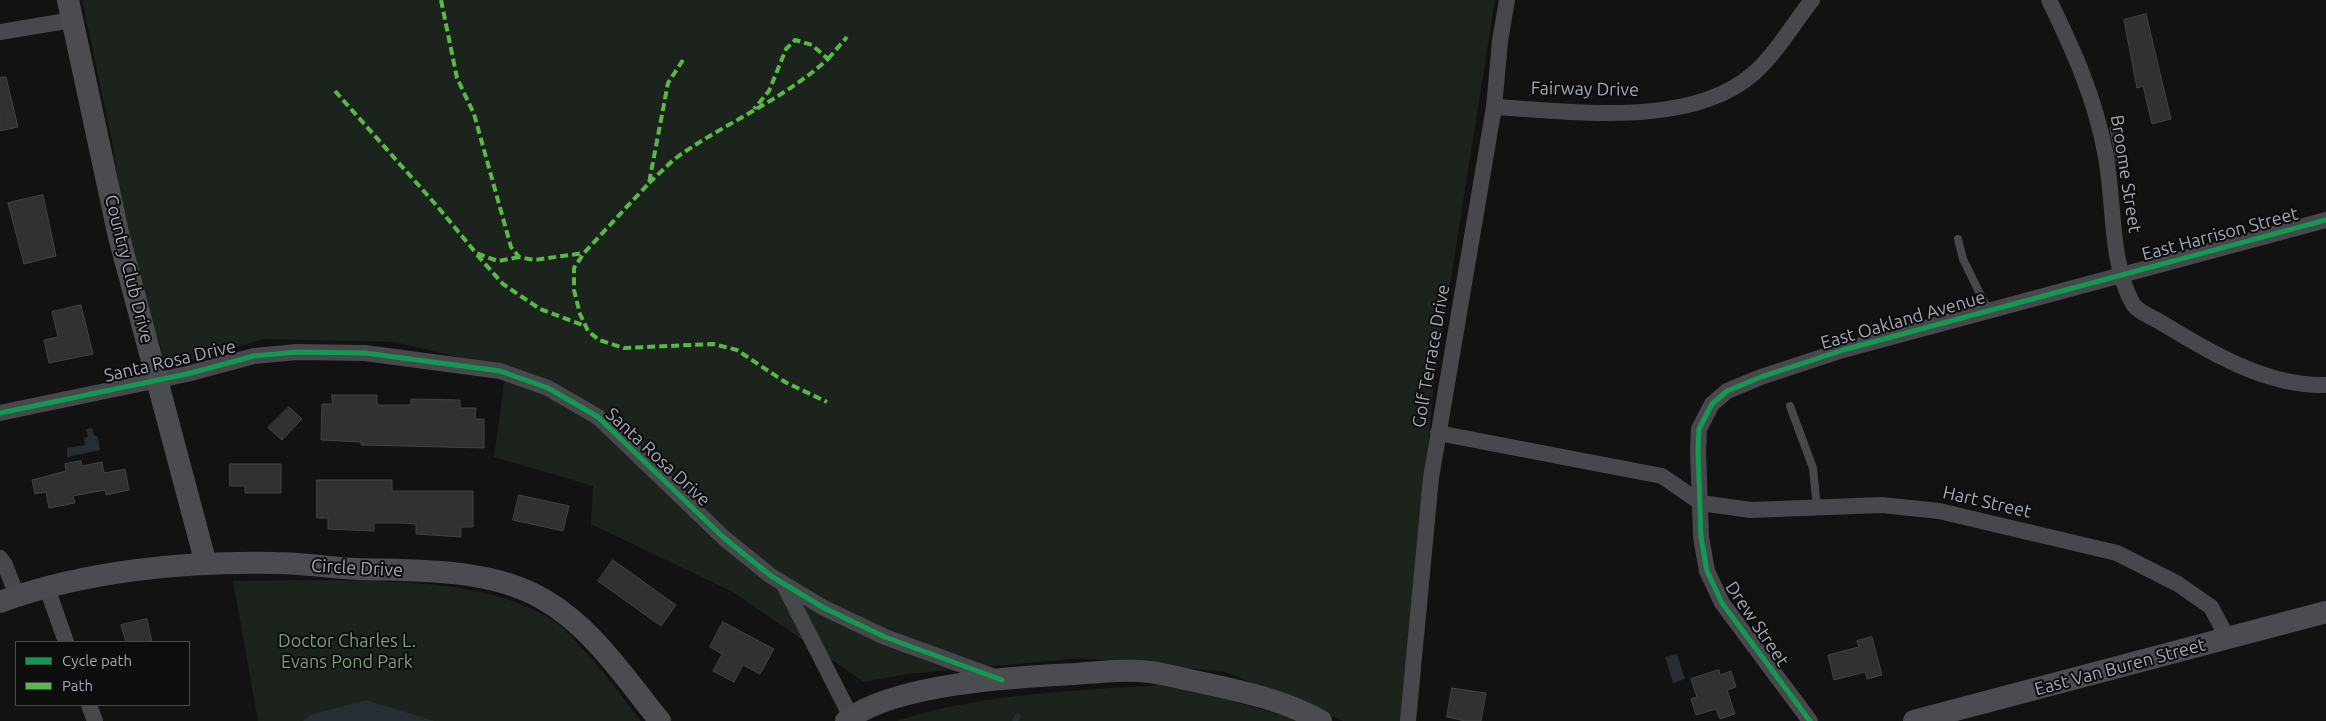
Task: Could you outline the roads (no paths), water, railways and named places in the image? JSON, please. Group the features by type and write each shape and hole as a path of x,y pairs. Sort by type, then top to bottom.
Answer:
{"street":[{"name":"Golf Terrace Drive","path":"1408,721 1431,478 1494,107 1506,0"},
{"name":"Fairway Drive","path":"1494,107 1610,113 1658,109 1712,98 1738,85 1754,73 1772,54 1812,0"},
{"name":"Broome Street","path":"2049,0 2082,72 2095,109 2106,153 2121,274"},
{"path":"0,32 70,10"},
{"name":"Country Club Drive","path":"70,10 119,237 206,564"},
{"name":"East Harrison Street","path":"2121,274 2326,220"},
{"name":"East Oakland Avenue","path":"1701,504 1699,429 1705,414 1712,404 1727,391 1761,377 1844,350 2121,274"},
{"path":"2121,274 2134,306 2238,365 2280,379 2326,385"},
{"name":"Santa Rosa Drive","path":"0,413 254,356 297,352 366,353 500,372 548,388 598,417 724,538 784,584 824,608 885,637 1002,680"},
{"path":"1438,434 1662,476 1701,504"},
{"name":"Hart Street","path":"1701,504 1751,510 1882,505 1939,511 2117,553 2178,584 2211,608 2228,639"},
{"name":"Drew Street","path":"1701,504 1701,537 1707,572 1722,603 1810,721"},
{"path":"0,558 9,599"},
{"name":"Circle Drive","path":"9,599 47,588 111,575 206,564 277,562 334,568 436,572 477,577 522,588 544,600 576,622 660,721"},
{"name":"Santa Rosa Drive","path":"784,584 849,719"},
{"path":"47,588 66,641"},
{"name":"East Van Buren Street","path":"1914,721 2326,612"},
{"path":"849,719 886,700 932,689 1002,680 1116,671 1150,672 1246,692 1304,711 1322,721"},
{"path":"89,706 95,721"}],"lane":[{"path":"1958,239 1963,259 1988,310"},
{"path":"1790,406 1814,468 1817,508"}],"waterway":[{"path":"1015,721 1018,716"}],"park label":[{"name":"Doctor Charles L. Evans Pond Park","path":"347,651"}]}
